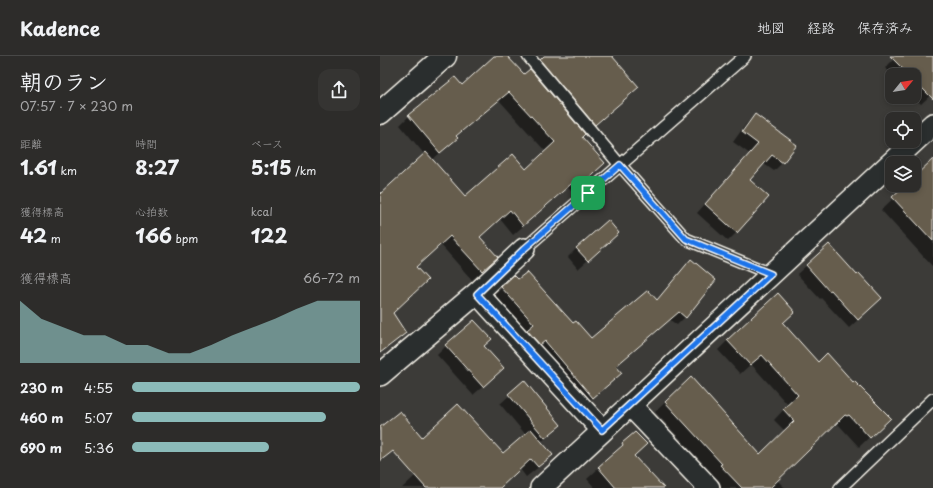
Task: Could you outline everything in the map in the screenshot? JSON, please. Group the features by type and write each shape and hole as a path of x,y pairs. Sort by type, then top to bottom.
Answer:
{"street":[{"path":"380,113 445,56"},
{"path":"541,488 933,124"},
{"path":"380,375 477,294 524,249"},
{"path":"477,294 602,430"},
{"path":"630,405 709,488"}],"lane":[{"path":"528,56 620,165 686,239 771,274"},
{"path":"524,249 745,56"},
{"path":"840,488 933,399"}],"building":[{"path":"494,56 507,56 524,74 530,69 585,134 582,137 605,163 583,183 578,178 523,226 510,210 480,237 498,257 482,271 450,236 416,267 428,280 393,313 406,333 380,353 380,194 426,152 465,196 513,154 526,169 555,142 509,92 456,136 458,138 440,153 408,115 455,77 462,85"},
{"path":"544,56 612,56 639,87 595,125 540,60"},
{"path":"890,56 933,56 933,99 921,87 921,68 902,68"},
{"path":"755,114 797,145 783,163 772,155 750,180 769,197 737,233 705,204 758,144 742,132"},
{"path":"933,159 933,241 892,197 897,192 921,192 921,170"},
{"path":"608,220 619,233 588,261 576,248"},
{"path":"829,244 857,275 859,273 882,298 858,320 806,265"},
{"path":"691,259 716,280 686,318 679,312 616,366 622,373 593,398 545,341 540,345 527,330 534,324 501,287 514,275 518,279 527,272 573,323 576,321 591,338 648,290 657,300"},
{"path":"778,293 795,312 783,323 818,362 827,353 853,382 854,381 891,418 870,438 849,415 845,415 770,488 742,488 665,402 691,377 760,454 794,421 783,409 798,395 762,355 750,365 727,340"},
{"path":"474,320 492,339 484,346 504,368 483,387 445,345"},
{"path":"524,380 561,425 545,438 508,394"},
{"path":"458,404 503,453 531,429 553,455 538,467 531,459 500,488 426,488 393,451 380,461 380,427 400,411 422,437"},
{"path":"635,432 647,444 634,456 664,488 616,488 598,467"}],"route":[{"path":"620,165 686,239 771,274 602,430 477,294 524,249 588,193 620,165"}]}
